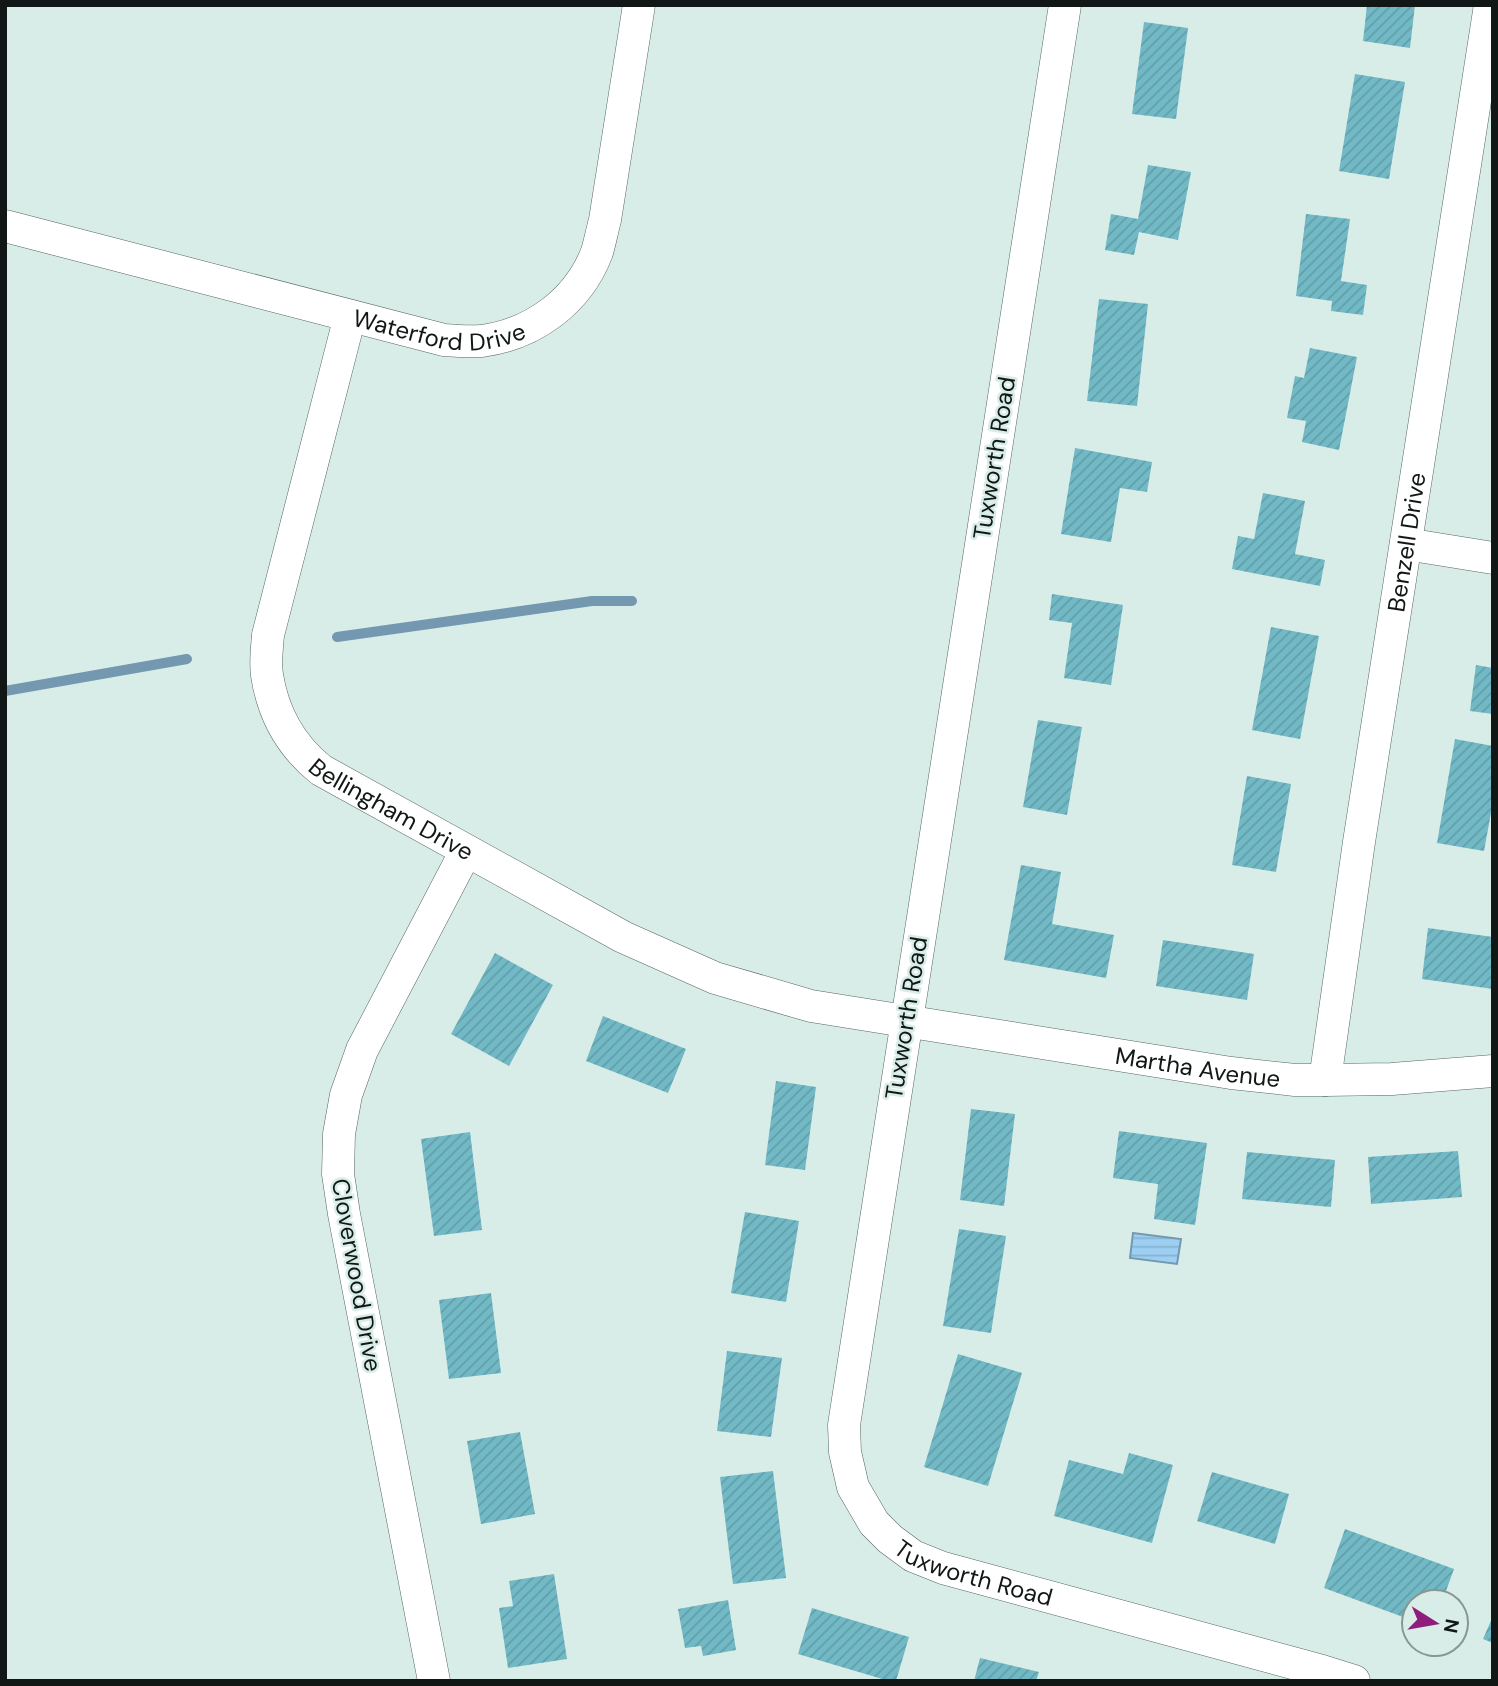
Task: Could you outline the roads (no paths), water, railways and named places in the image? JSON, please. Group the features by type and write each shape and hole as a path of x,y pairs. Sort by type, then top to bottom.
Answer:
{"street":[{"name":"Waterford Drive","path":"5,226 444,341 480,341 510,335 538,323 561,306 581,283 597,253 605,220 639,5"},
{"name":"Tuxworth Road","path":"1065,5 844,1425 845,1452 853,1487 874,1523 913,1556 943,1568 1354,1681"},
{"name":"Benzell Drive","path":"1325,1080 1359,842 1490,5"},
{"name":"Bellingham Drive","path":"351,316 268,635 267,672 274,704 286,731 302,754 321,770 624,937 715,978 810,1006 906,1020"},
{"path":"1406,544 1493,558"},
{"name":"Cloverwood Drive","path":"434,1681 344,1214 338,1174 339,1134 346,1095 362,1050 466,851"},
{"name":"Martha Avenue","path":"906,1020 1231,1073 1295,1080 1392,1079 1493,1070"}],"water":[{"path":"1133,1233 1181,1239 1177,1264 1130,1258"}],"waterway":[{"path":"337,637 592,601 632,601"},
{"path":"5,691 187,659"}]}
